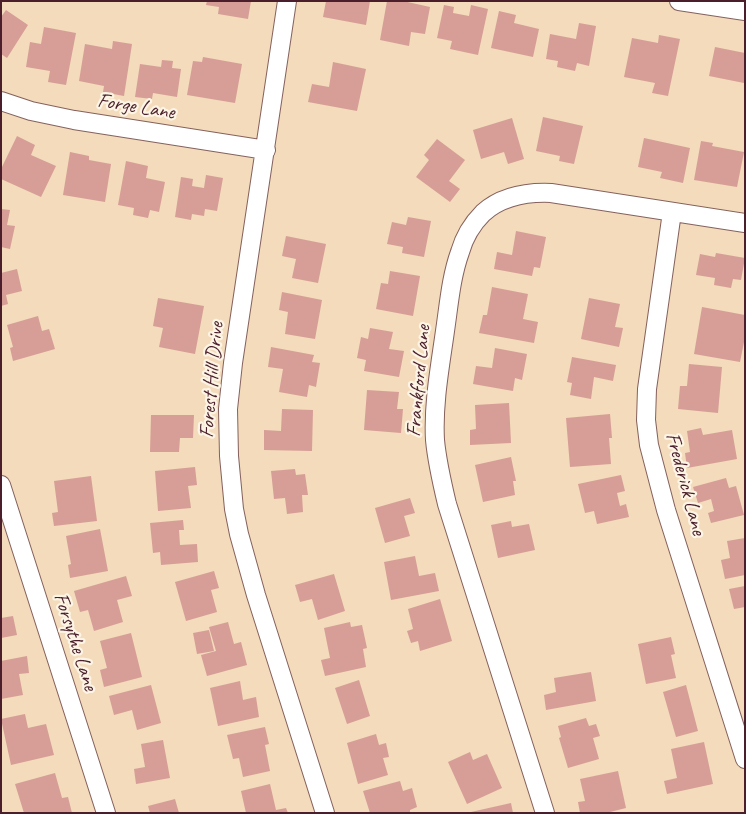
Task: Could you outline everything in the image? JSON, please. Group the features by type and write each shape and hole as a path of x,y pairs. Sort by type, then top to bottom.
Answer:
{"street":[{"name":"Forest Hill Drive","path":"288,1 230,386 228,430 234,509 246,562 325,813"},
{"path":"679,1 703,3 745,11"},
{"name":"Forge Lane","path":"1,101 31,111 74,120 266,150"},
{"name":"Frankford Lane","path":"545,813 447,504 438,464 435,441 436,401 453,279 464,242 475,222 490,208 516,196 532,192 551,193 745,223"},
{"name":"Frederick Lane","path":"672,212 648,380 646,411 649,445 663,502 745,759"},
{"name":"Forsythe Lane","path":"1,485 106,813"}],"building":[{"path":"207,1 251,1 248,19 218,14 219,7 206,5"},
{"path":"326,1 370,1 366,25 323,17"},
{"path":"387,1 403,1 430,7 425,34 411,32 409,46 380,40"},
{"path":"444,5 454,7 453,13 469,16 471,5 488,9 478,55 450,49 452,41 437,38"},
{"path":"6,10 28,25 7,58 1,54 1,17"},
{"path":"499,11 516,15 514,23 539,29 533,57 491,48"},
{"path":"579,23 596,26 589,66 577,63 575,71 557,67 558,61 546,59 550,34 576,39"},
{"path":"44,27 76,33 66,85 48,82 50,71 26,67 30,42 41,44"},
{"path":"659,35 680,39 668,96 652,93 655,83 624,77 632,38 658,43"},
{"path":"113,41 132,44 124,96 103,92 104,86 79,81 85,44 112,49"},
{"path":"715,47 745,53 744,83 709,76"},
{"path":"203,57 242,64 235,103 187,95 193,61 202,62"},
{"path":"162,60 173,61 172,68 181,69 177,97 153,93 152,99 135,97 140,64 161,67"},
{"path":"333,62 366,69 357,111 308,102 312,84 329,87"},
{"path":"543,117 583,126 574,164 559,161 560,156 536,151"},
{"path":"512,118 524,159 508,164 504,152 481,159 473,130"},
{"path":"17,136 35,145 31,155 56,166 41,197 1,179 1,169"},
{"path":"644,138 690,148 683,183 660,178 662,172 638,167"},
{"path":"437,139 465,160 449,181 460,189 450,202 416,177 429,160 424,155"},
{"path":"701,141 713,143 712,146 744,152 737,187 694,180"},
{"path":"70,152 89,156 89,160 111,164 105,202 63,195"},
{"path":"126,161 148,166 146,178 165,182 159,212 150,210 148,218 133,215 134,208 118,205"},
{"path":"206,175 223,178 217,211 205,209 204,216 192,214 191,220 175,217 181,177 193,179 192,186 204,188"},
{"path":"1,209 10,210 7,225 15,226 10,249 1,247"},
{"path":"408,217 431,221 424,257 402,253 403,247 387,244 392,222 406,225"},
{"path":"516,231 546,237 540,268 534,267 532,276 494,269 497,252 512,255"},
{"path":"286,236 326,244 318,283 292,278 296,259 282,256"},
{"path":"716,253 745,258 741,280 733,279 731,288 714,285 715,278 696,275 700,254 715,257"},
{"path":"17,269 22,291 6,295 8,304 1,306 1,273"},
{"path":"390,271 420,276 413,316 376,309 381,283 388,284"},
{"path":"492,287 528,294 523,319 538,322 534,343 479,333 483,315 487,315"},
{"path":"282,292 322,300 315,339 285,334 288,312 279,310"},
{"path":"158,298 204,306 195,354 159,347 163,328 153,326"},
{"path":"589,298 620,304 615,327 623,328 619,347 581,339"},
{"path":"702,307 745,315 745,337 740,362 694,354"},
{"path":"38,316 42,331 49,329 55,349 13,361 10,348 13,347 7,325"},
{"path":"370,328 393,332 389,349 404,351 399,377 364,371 366,360 357,358 361,337 368,339"},
{"path":"271,347 314,355 312,362 320,363 316,387 309,385 307,397 279,392 283,369 268,367"},
{"path":"495,348 527,354 522,380 515,378 513,391 473,384 476,366 492,368"},
{"path":"572,357 616,365 613,381 594,377 591,399 570,395 572,383 567,382"},
{"path":"689,364 722,367 718,413 678,409 680,386 687,386"},
{"path":"367,390 399,392 397,409 403,409 401,433 364,430"},
{"path":"509,403 511,443 470,445 470,430 476,429 475,405"},
{"path":"282,409 313,410 312,451 264,450 264,430 281,431"},
{"path":"610,414 612,438 609,438 611,464 570,467 566,418"},
{"path":"151,415 194,415 193,438 180,438 179,452 150,452"},
{"path":"701,428 703,435 732,430 737,459 687,468 685,453 690,452 687,431"},
{"path":"511,457 516,481 513,481 515,495 483,502 475,465"},
{"path":"195,467 197,485 188,486 191,508 158,511 155,471"},
{"path":"295,469 296,475 305,474 308,495 302,495 303,512 287,514 285,498 274,499 271,471"},
{"path":"621,475 625,491 617,493 620,506 626,504 629,517 597,524 594,511 585,513 578,484"},
{"path":"91,476 97,521 54,526 52,513 58,512 54,481"},
{"path":"726,478 729,488 736,486 744,515 711,523 708,513 714,511 711,499 698,503 693,487"},
{"path":"410,498 415,513 404,516 410,536 385,543 375,508"},
{"path":"183,520 184,530 179,530 180,545 197,544 198,562 161,565 160,552 153,553 150,523"},
{"path":"511,521 512,527 529,524 535,550 498,558 491,525"},
{"path":"100,529 108,571 70,578 68,565 71,564 66,536"},
{"path":"745,538 745,575 725,579 721,560 730,558 727,541"},
{"path":"415,556 419,576 435,573 439,591 391,600 384,562"},
{"path":"214,571 219,588 211,590 217,612 186,621 175,582"},
{"path":"334,574 345,611 318,620 312,599 300,602 295,585"},
{"path":"126,576 132,596 117,600 123,622 94,631 88,610 80,612 74,591"},
{"path":"745,586 745,607 734,609 729,589"},
{"path":"440,599 452,641 420,651 418,641 411,643 407,631 413,629 408,609"},
{"path":"13,616 17,635 1,638 1,618"},
{"path":"228,622 234,644 241,642 247,665 207,676 201,655 216,651 209,627"},
{"path":"350,622 351,627 362,625 367,648 363,649 366,667 325,676 321,660 330,658 324,628"},
{"path":"209,630 214,651 197,654 193,633"},
{"path":"131,633 142,677 104,687 100,670 107,668 100,641"},
{"path":"671,637 675,654 671,655 676,678 646,684 638,644"},
{"path":"27,656 29,673 19,674 23,695 1,699 1,661"},
{"path":"591,672 596,701 546,710 544,695 556,692 554,678"},
{"path":"359,680 370,716 347,724 335,688"},
{"path":"240,681 243,700 256,697 259,717 218,726 210,688"},
{"path":"151,685 161,723 137,730 132,710 114,715 109,696"},
{"path":"686,685 698,731 676,737 663,692"},
{"path":"25,714 28,728 46,724 54,755 11,765 1,719"},
{"path":"586,718 589,726 596,724 600,736 593,738 599,759 568,768 559,738 561,737 558,726"},
{"path":"265,727 269,744 265,745 270,771 243,777 239,758 233,759 227,735"},
{"path":"376,734 379,745 386,743 389,757 383,758 388,775 358,784 347,743"},
{"path":"163,740 170,778 136,784 134,769 145,767 141,744"},
{"path":"704,742 713,784 667,794 664,781 677,778 671,749"},
{"path":"470,752 473,760 487,754 502,788 467,804 448,762"},
{"path":"618,771 626,808 606,813 580,813 578,802 585,801 580,779"},
{"path":"55,773 62,798 68,797 72,813 24,813 15,784"},
{"path":"400,781 403,791 412,788 417,807 410,810 410,813 370,813 363,791"},
{"path":"270,784 276,810 286,808 288,813 246,813 241,791"},
{"path":"175,799 179,813 150,813 148,806"},
{"path":"511,803 513,813 471,813 471,812"}]}
